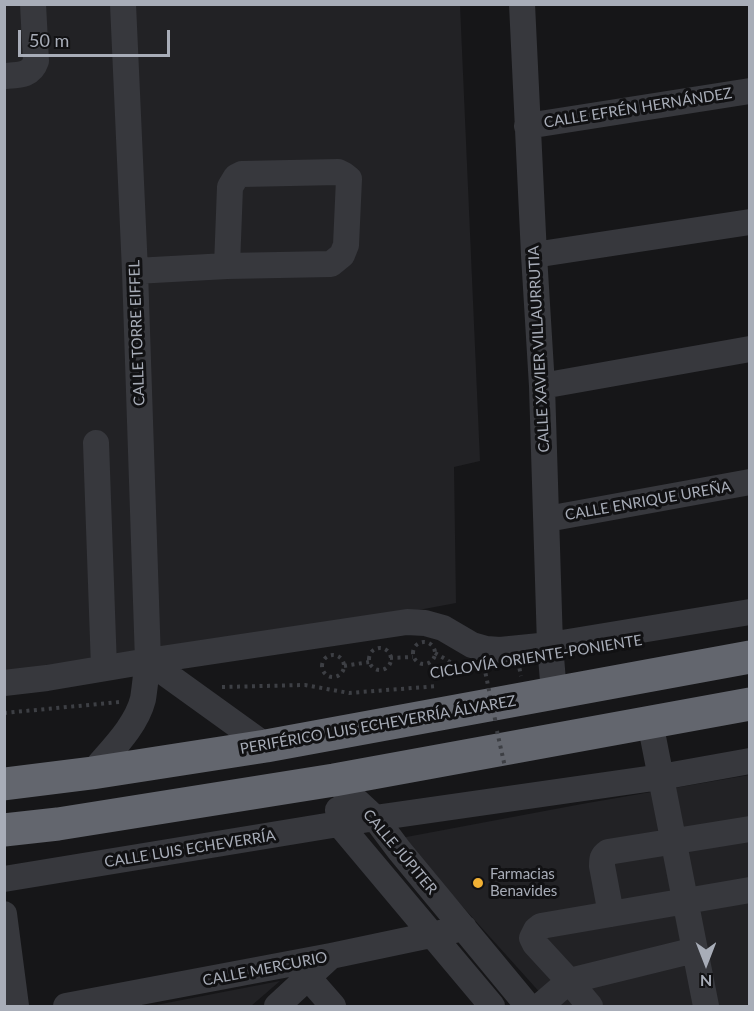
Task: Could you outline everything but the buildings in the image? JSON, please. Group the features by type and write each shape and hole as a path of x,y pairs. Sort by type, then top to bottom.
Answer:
{"highway":[{"name":"PERIFÉRICO LUIS ECHEVERRÍA ÁLVAREZ","path":"4,784 92,773 377,727 552,668 750,657"},
{"path":"4,830 58,824 334,780 750,704"},
{"path":"334,780 377,727"},
{"path":"266,746 334,780"}],"street":[{"path":"4,76 28,73 36,61 33,4"},
{"name":"CALLE TORRE EIFFEL","path":"92,773 132,722 142,700 148,661 135,271 123,4"},
{"name":"CALLE XAVIER VILLAURRUTIA","path":"522,4 542,386 552,668"},
{"name":"CALLE EFRÉN HERNÁNDEZ","path":"528,126 750,91"},
{"path":"135,271 331,264 342,255 346,244 349,179 338,172 242,174 236,177 230,187 227,266"},
{"path":"534,255 750,222"},
{"path":"542,386 750,349"},
{"path":"96,443 104,668"},
{"name":"CALLE ENRIQUE UREÑA","path":"547,519 750,482"},
{"path":"4,683 407,622 425,623 443,628 472,645 500,650 552,668 750,612"},
{"path":"148,661 266,746"},
{"path":"650,722 706,1006"},
{"name":"CALLE LUIS ECHEVERRÍA","path":"4,879 375,818 661,777 750,761"},
{"name":"CALLE JÚPITER","path":"334,780 375,818 528,1006"},
{"name":"CALLE JÚPITER","path":"334,780 340,825 492,1006"},
{"path":"611,914 602,866 604,855 608,852 750,830"},
{"path":"590,1006 535,944 532,938 541,926 750,890"},
{"path":"4,914 16,1006"},
{"name":"CALLE MERCURIO","path":"66,1006 302,970 331,956 464,928"},
{"path":"540,1006 569,981 695,951"},
{"path":"277,1006 302,970 333,1006"}],"path":[{"path":"390,658 413,657 424,664 431,662 435,653 431,646 421,643 415,647 413,657"},
{"path":"377,648 384,649 389,654 387,667 380,669 373,667 369,662 369,655 377,648"},
{"path":"334,655 340,658 344,666 340,674 333,677 324,673 322,666 324,659 334,655"},
{"path":"518,661 521,676"},
{"path":"344,666 369,662"},
{"path":"484,666 496,724"},
{"name":"CICLOVÍA ORIENTE-PONIENTE","path":"512,673 552,668"},
{"name":"CICLOVÍA ORIENTE-PONIENTE","path":"483,678 492,676"},
{"name":"CICLOVÍA ORIENTE-PONIENTE","path":"185,687 305,685 349,693 443,685"},
{"path":"4,713 142,700"},
{"path":"497,731 505,767"}],"shaded area":[{"path":"5,5 460,5 480,461 454,467 456,603 135,663 5,682"},
{"path":"749,775 749,1006 552,1006 401,838 582,804"},
{"path":"280,981 251,1006 151,1006"}],"place":[{"name":"Farmacias Benavides","path":"478,883"}]}
